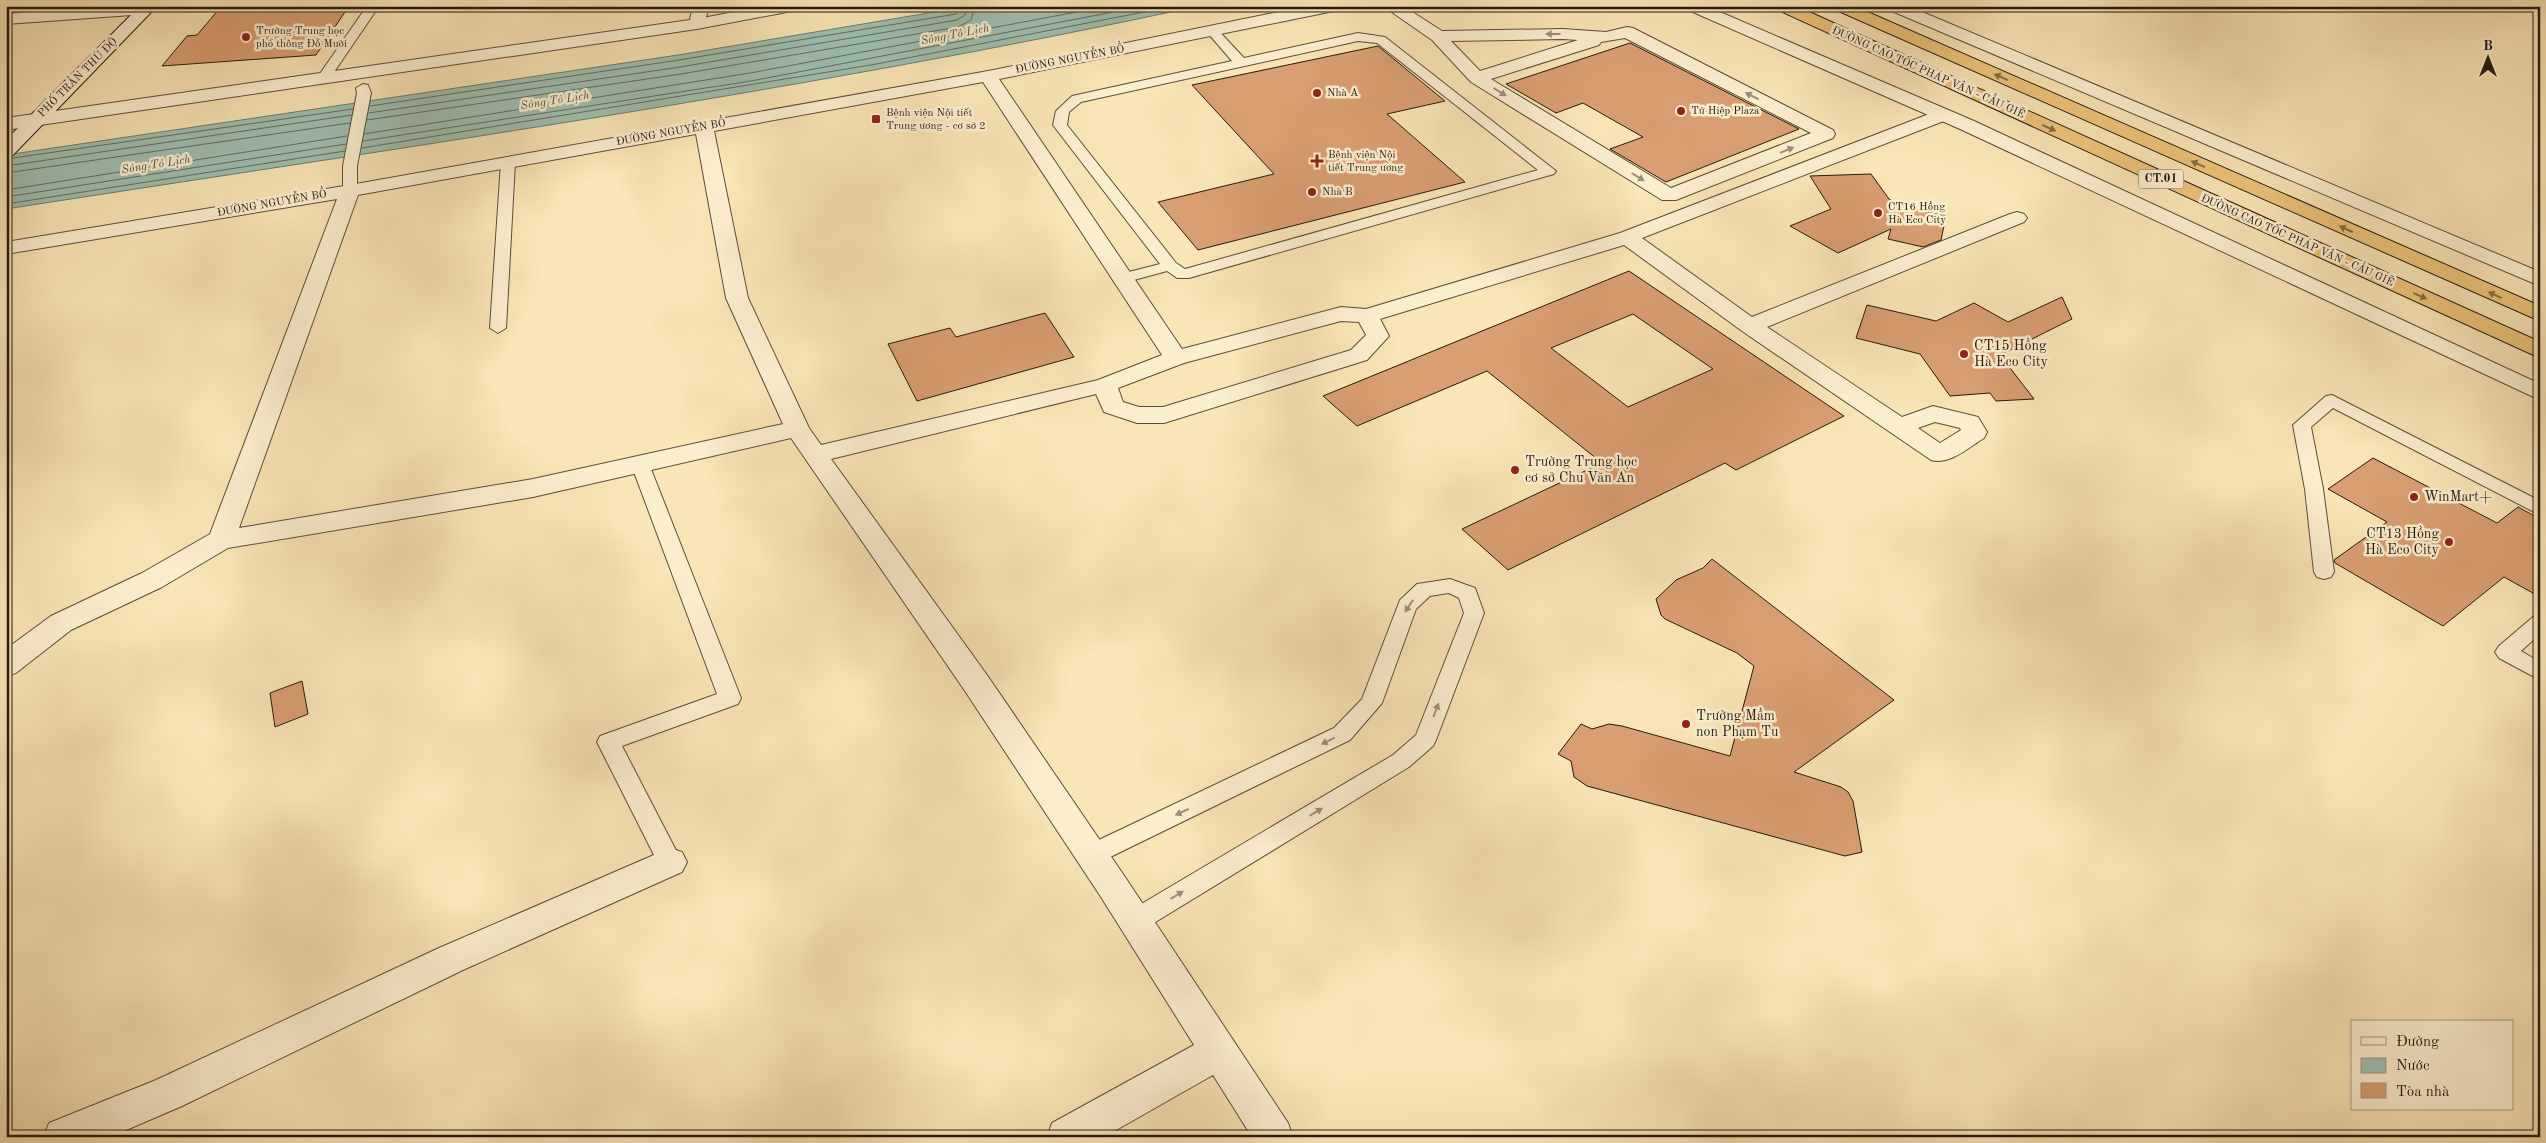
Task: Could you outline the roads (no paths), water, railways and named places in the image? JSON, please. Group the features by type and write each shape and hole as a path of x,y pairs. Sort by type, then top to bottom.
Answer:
{"highway":[{"name":"ĐƯỜNG CAO TỐC PHÁP VÂN - CẦU GIẼ","path":"1782,6 2540,351"},
{"name":"ĐƯỜNG CAO TỐC PHÁP VÂN - CẦU GIẼ","path":"1840,6 2540,314"}],"street":[{"path":"697,24 701,6"},
{"path":"6,124 323,78 365,84 792,6"},
{"name":"ĐƯỜNG NGUYỄN BỒ","path":"6,248 350,191 704,128 988,76 1334,6"},
{"path":"1391,6 1438,36 1477,78 1669,196 1826,134 1626,32 1477,78"},
{"path":"1692,6 1976,129 2540,393"},
{"path":"1893,6 2540,280"},
{"path":"6,19 147,8"},
{"name":"PHỐ TRẦN THỦ ĐỘ","path":"7,150 147,8"},
{"path":"1438,36 1563,34 1606,37"},
{"path":"988,76 1176,358"},
{"path":"814,455 1105,385 1176,358 1341,314 1367,316 1627,237 1942,115"},
{"path":"704,128 736,298 797,429 976,684 1135,920 1274,1137"},
{"path":"221,540 350,191"},
{"path":"1750,326 2017,218"},
{"path":"1627,237 1750,326 1900,426"},
{"path":"1105,385 1113,406 1137,415 1164,415 1360,355 1378,336 1367,316"},
{"path":"6,665 61,623 152,580 221,540 533,488 797,429"},
{"path":"63,1137 169,1093 451,959 670,862"},
{"path":"1066,1137 1219,1051"}],"lane":[{"path":"323,78 373,6"},
{"path":"1212,31 1240,62"},
{"path":"1358,37 1381,40 1549,171 1183,274 1170,266 1060,125 1063,111 1077,99 1358,37"},
{"path":"350,191 350,166 365,84"},
{"path":"498,328 508,162"},
{"path":"1123,278 1170,266"},
{"path":"2324,572 2314,489 2302,425 2332,400 2540,508"},
{"path":"640,464 730,698 608,742 670,862"},
{"path":"1091,855 1342,734 1371,703 1407,605 1424,589 1450,586 1468,593 1474,614 1425,740 1400,761 1135,920"},
{"path":"2540,622 2506,652 2540,672"}],"water":[{"name":"Sông Tô Lịch","path":"970,6 1199,6 1051,37 754,91 455,140 6,209 6,155 678,55"}],"place":[{"name":"Trường Trung học phổ thông Đỗ Mười","path":"246,37"},
{"name":"Nhà A","path":"1317,93"},
{"name":"Tứ Hiệp Plaza","path":"1681,111"},
{"name":"Bệnh viện Nội tiết Trung ương - cơ sở 2","path":"876,119"},
{"name":"Bệnh viện Nội tiết Trung ương","path":"1317,161"},
{"name":"Nhà B","path":"1312,192"},
{"name":"CT16 Hồng Hà Eco City","path":"1878,213"},
{"name":"CT15 Hồng Hà Eco City","path":"1964,354"},
{"name":"Trường Trung học cơ sở Chu Văn An","path":"1515,470"},
{"name":"WinMart+","path":"2414,497"},
{"name":"CT13 Hồng Hà Eco City","path":"2449,542"},
{"name":"Trường Mầm non Phạm Tu","path":"1686,724"}]}
